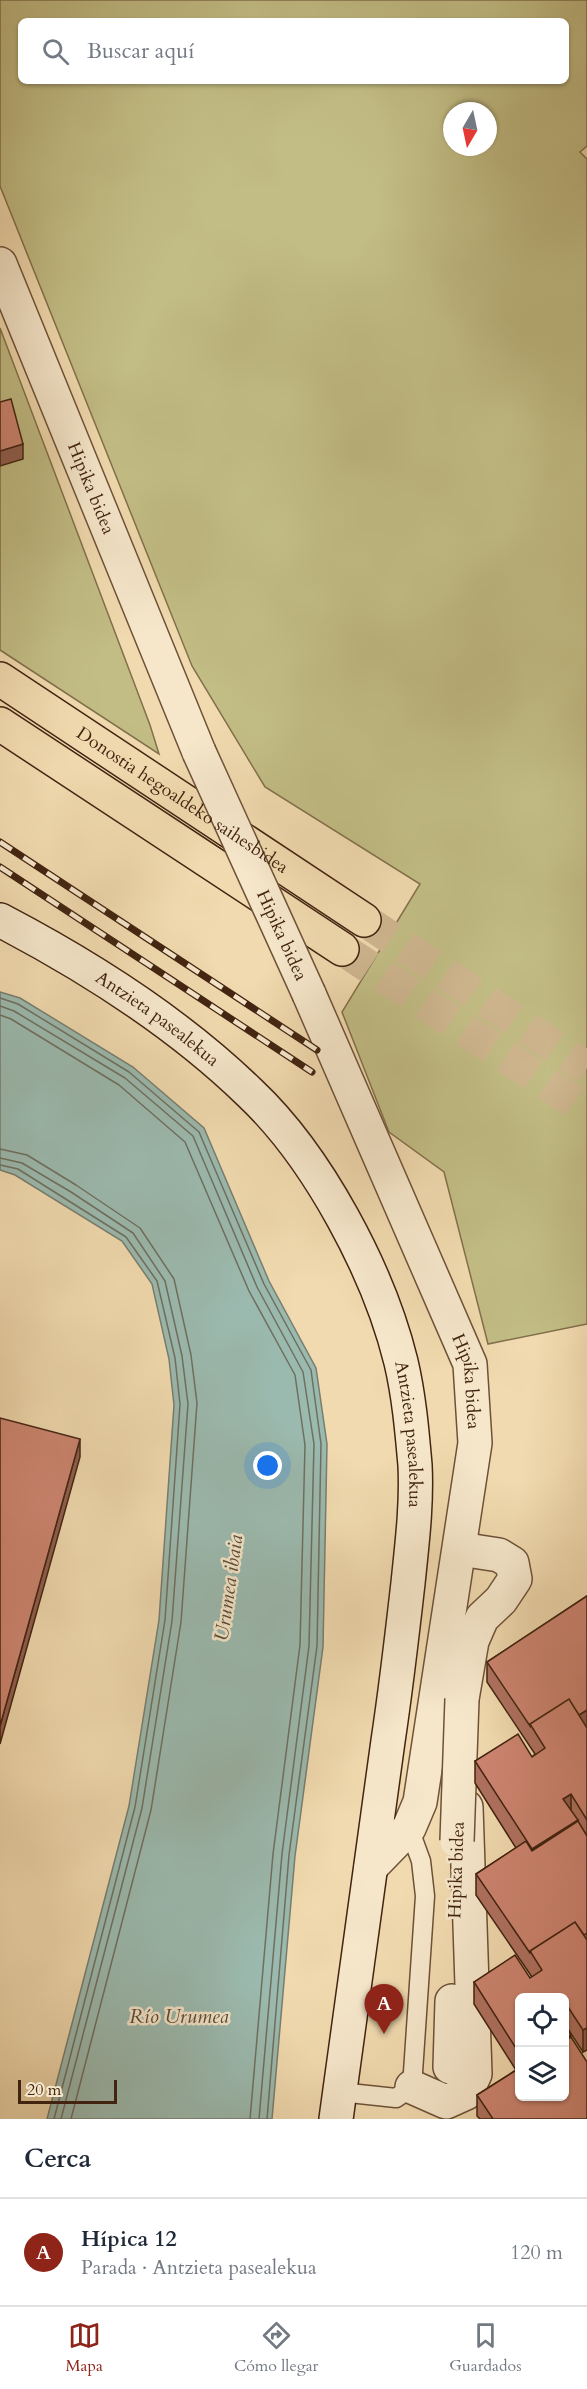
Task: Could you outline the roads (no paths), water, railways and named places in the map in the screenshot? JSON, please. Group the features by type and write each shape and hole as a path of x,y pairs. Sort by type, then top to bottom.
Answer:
{"main road":[{"name":"Donostia hegoaldeko saihesbidea","path":"0,679 364,920"},
{"name":"Donostia hegoaldeko saihesbidea","path":"0,724 342,949"}],"street":[{"name":"Hipika bidea","path":"0,264 199,752 309,994 470,1364 475,1443 460,1549 446,1619 420,1802 409,1828 371,1867"},
{"name":"Antzieta pasealekua","path":"0,920 102,978 134,999 208,1055 253,1095 284,1131 338,1210 363,1258 384,1308 400,1361 410,1414 415,1468 415,1523 402,1637 338,2106"},
{"path":"460,1549 499,1555 512,1563 515,1579 514,1601 480,1640"},
{"name":"Hipika bidea","path":"450,2067 462,1699 472,1641 482,1618 501,1600 515,1579"},
{"path":"412,2087 446,2102 466,2093 475,2073 466,1809 458,1664"}],"lane":[{"path":"338,2106 396,2098 412,2087 425,1896 421,1862 409,1828"}],"water":[{"name":"Río Urumea","path":"0,992 20,998 133,1067 204,1128 269,1281 316,1368 327,1444 323,1647 295,1856 272,2119 47,2119 129,1806 159,1620 174,1405 169,1359 152,1284 122,1241 15,1175 0,1170"}],"tunnel":[{"path":"364,920 587,1068"},
{"path":"342,949 587,1110"}],"railway":[{"path":"0,842 317,1050"},
{"path":"0,867 312,1072"}],"place":[{"name":"Hípica 12","path":"384,2034"}],"water label":[{"name":"Urumea ibaia","path":"228,1588"}]}
